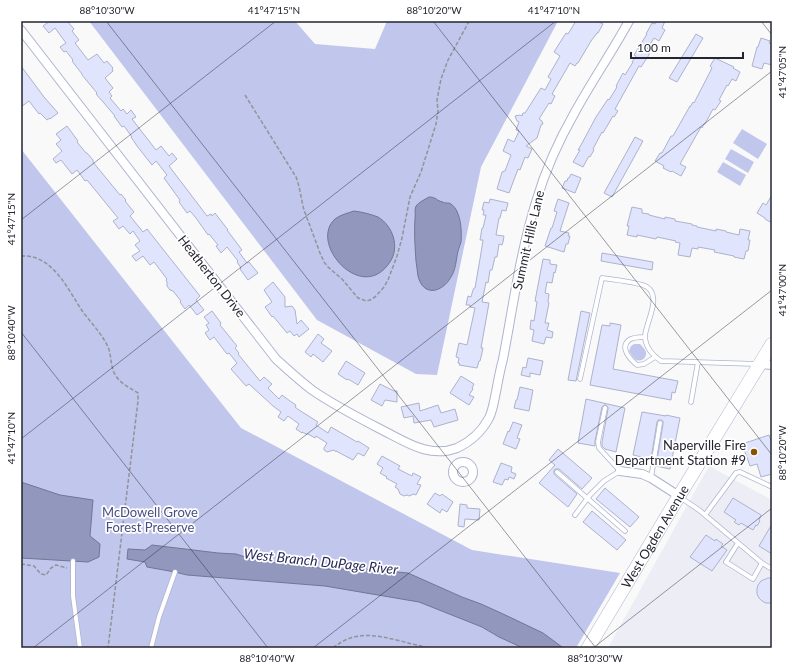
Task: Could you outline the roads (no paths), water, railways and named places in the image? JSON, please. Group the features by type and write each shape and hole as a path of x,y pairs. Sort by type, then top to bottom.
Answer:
{"main road":[{"name":"West Ogden Avenue","path":"589,647 679,496 766,365 772,344"}],"street":[{"name":"Summit Hills Lane","path":"455,448 468,442 474,437 484,426 491,413 508,336 525,244 544,178 555,150 570,122 629,21"},
{"name":"Heatherton Drive","path":"21,30 276,359 314,390 352,414 414,447 428,451 442,451 455,448"},
{"path":"455,448 460,462"},
{"path":"620,471 642,474 679,496"}],"lane":[{"path":"580,379 602,278 646,285 651,290 653,303 645,337 648,348 655,357 662,361 766,365"},
{"path":"645,337 629,340 626,346 626,352 631,360 637,365 644,364 655,357"},
{"path":"691,402 698,362"},
{"path":"575,515 604,481 620,471 599,448 598,442 605,408"},
{"path":"650,478 660,423"},
{"path":"557,472 624,531"},
{"path":"704,515 736,473 740,472 772,487"},
{"path":"679,496 762,563 772,569"},
{"path":"738,543 726,562 753,579 762,563"},
{"path":"73,561 73,596 80,648"},
{"path":"151,648 159,617 175,572"}],"place":[{"name":"Naperville Fire Department Station #9","path":"754,452"}],"park label":[{"name":"McDowell Grove Forest Preserve","path":"150,520"}],"water label":[{"name":"West Branch DuPage River","path":"321,561"}]}
